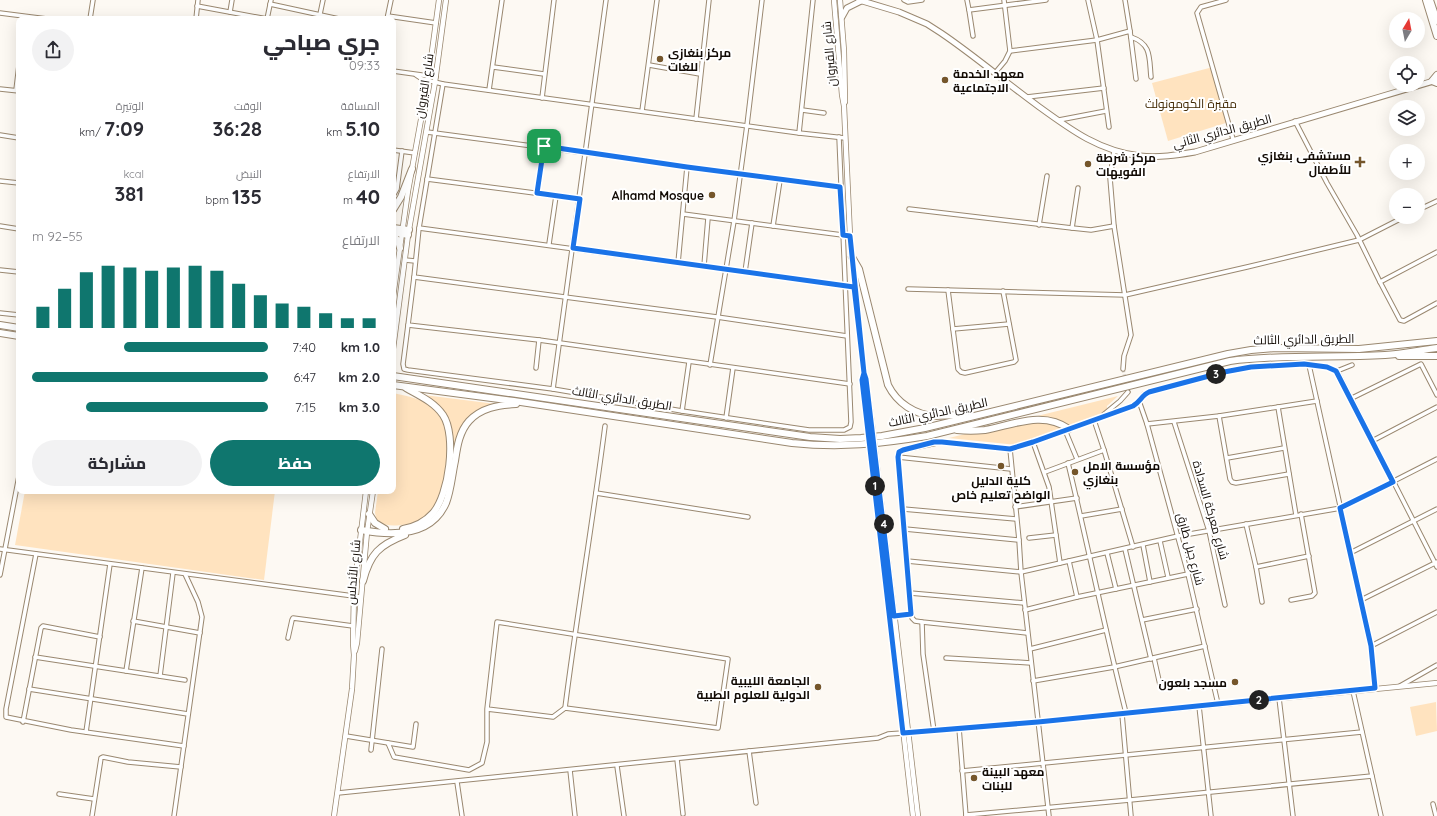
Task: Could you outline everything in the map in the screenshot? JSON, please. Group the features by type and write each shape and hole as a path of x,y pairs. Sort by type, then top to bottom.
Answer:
{"highway":[{"path":"1426,0 1437,36"},
{"path":"1430,0 1437,21"},
{"path":"1435,81 1437,76"},
{"path":"396,205 401,197 412,169"},
{"path":"396,229 405,232"},
{"path":"396,232 405,232"},
{"path":"396,239 400,248"},
{"path":"852,257 858,268 888,385 893,394 906,407 924,415 957,415 970,417"},
{"path":"0,325 16,328"},
{"path":"0,333 16,336"},
{"path":"1414,343 1437,336"},
{"name":"الطريق الدائري الثالث","path":"396,376 810,437 840,439 882,436 925,428 1228,354 1251,350 1276,348 1359,349 1437,341"},
{"name":"الطريق الدائري الثالث","path":"396,385 809,445 851,446 883,443 927,436 1230,361 1278,356 1387,355 1437,348"},
{"path":"1387,355 1406,357 1437,356"},
{"path":"364,529 397,529 413,526 426,520 433,513 442,497 449,463 449,430 443,415 433,404 403,386"},
{"path":"363,581 366,569 375,552 388,541 420,529 436,518 446,503 460,436 469,421 477,414 488,408 526,403"},
{"path":"951,430 985,430 1037,419 1054,421 1067,429"},
{"path":"369,514 375,523 385,529"},
{"path":"364,529 398,533 420,529"}],"main road":[{"path":"396,328 405,260 405,232 412,169 428,78 439,0"},
{"name":"شارع القيروان","path":"405,232 419,174 427,132 446,0"},
{"name":"شارع القيروان","path":"834,0 844,106"},
{"name":"شارع القيروان","path":"840,0 842,17 845,138 850,236 854,287 864,373 862,380 870,424 906,733 918,816"},
{"path":"842,17 846,8 860,0"},
{"name":"الطريق الدائري الثاني","path":"860,0 899,12 927,24 955,42 1058,121 1087,140 1114,151 1141,156 1158,157 1195,152 1233,139 1435,81"},
{"path":"396,276 400,248 405,232"},
{"name":"شارع القيروان","path":"874,458 894,616 913,816"},
{"name":"شارع الأندلس","path":"354,655 357,643 363,581 366,494"},
{"name":"شارع الأندلس","path":"334,816 346,736 354,655 354,597 364,529 369,514 372,494"},
{"path":"906,733 1124,714 1437,683"}],"street":[{"path":"90,16 93,0"},
{"path":"196,16 198,0"},
{"path":"230,12 232,0"},
{"path":"320,16 323,0"},
{"path":"388,16 391,0"},
{"path":"489,90 502,0"},
{"path":"542,98 554,0"},
{"path":"553,389 606,0"},
{"path":"642,111 657,0"},
{"path":"696,119 708,0"},
{"path":"710,364 734,221 762,0"},
{"path":"799,133 813,0"},
{"path":"904,0 908,2 922,0"},
{"path":"967,0 973,36"},
{"path":"995,73 1010,51 1004,0"},
{"path":"969,10 1046,0"},
{"path":"1088,0 1097,40 1109,127"},
{"path":"1125,0 1136,80"},
{"path":"1226,0 1201,7 1197,13 1233,139"},
{"path":"268,16 271,2 317,16"},
{"path":"197,6 251,16"},
{"path":"0,13 16,16"},
{"path":"396,18 436,23"},
{"path":"1010,51 1097,40 1130,31"},
{"path":"1131,37 1138,39 1147,46 1151,76"},
{"path":"649,65 700,74"},
{"path":"493,67 544,74"},
{"path":"396,72 428,78 443,84 845,138"},
{"path":"443,84 419,228 404,364 405,369 553,389 682,411 808,430 844,430 850,427 851,422 839,137"},
{"path":"0,88 16,90"},
{"path":"1026,97 1104,88"},
{"path":"802,110 824,113"},
{"path":"1058,121 1106,111"},
{"path":"1295,121 1402,321 1437,303"},
{"path":"427,132 544,146 780,180 840,187"},
{"path":"0,135 16,138"},
{"path":"537,193 544,146"},
{"path":"396,150 415,153"},
{"path":"396,191 402,151"},
{"path":"1114,151 1110,178 1114,226 1130,335 1124,356 1124,369"},
{"path":"678,263 687,167"},
{"path":"1039,225 1046,176"},
{"path":"428,179 580,199"},
{"path":"0,180 16,183"},
{"path":"773,226 780,180"},
{"path":"1072,228 1078,188"},
{"path":"548,244 556,196"},
{"path":"1425,207 1437,201"},
{"path":"909,209 1091,230 1114,226"},
{"path":"683,214 850,236"},
{"path":"704,266 708,218"},
{"path":"745,272 752,224"},
{"path":"908,289 1125,295 1359,240 1390,224"},
{"path":"0,226 16,229"},
{"path":"419,228 548,244 854,287"},
{"path":"1380,282 1437,252"},
{"path":"405,260 415,261"},
{"path":"0,270 16,272"},
{"path":"414,277 717,317 847,336"},
{"path":"948,290 958,369 965,373 1014,362 1016,360 1002,291"},
{"path":"0,313 16,315"},
{"path":"953,329 1009,324"},
{"path":"408,325 539,340 850,384"},
{"path":"536,368 539,340"},
{"path":"682,411 689,362"},
{"path":"1350,399 1421,364 1437,395"},
{"path":"1310,365 1371,646 1375,688"},
{"path":"1027,633 922,622 913,619 911,614 898,457 899,452 934,442 1010,449 1133,406 1144,394 1149,392 1224,372 1260,366 1310,365 1327,367 1336,371 1413,521 1436,562 1437,567"},
{"path":"1336,371 1352,365"},
{"path":"726,418 733,368"},
{"path":"1101,417 1120,402 1128,392"},
{"name":"شارع جبل طارق","path":"1139,401 1147,424 1188,574 1218,704"},
{"path":"1147,424 1219,416 1317,401"},
{"path":"1278,407 1296,515"},
{"path":"1372,441 1437,407"},
{"path":"1219,416 1230,479 1232,482 1236,483 1289,474"},
{"path":"1094,420 1133,547"},
{"name":"شارع معركة السدادة","path":"1174,422 1209,531 1225,605"},
{"path":"565,708 574,635 605,426"},
{"path":"1067,429 1077,459"},
{"path":"1033,442 1045,472 1052,502 1060,563"},
{"path":"1227,458 1284,448"},
{"path":"1010,449 1027,633 1049,816"},
{"path":"1045,472 1068,462 1104,450"},
{"path":"898,457 1011,469"},
{"path":"907,561 1021,572 1178,536 1340,508 1437,459"},
{"path":"1068,462 1124,714 1131,816"},
{"path":"0,575 16,492"},
{"path":"596,493 748,517"},
{"path":"1015,507 1076,498"},
{"path":"903,509 1016,519"},
{"path":"1081,516 1122,509"},
{"path":"1350,554 1437,509"},
{"path":"1291,600 1312,596 1315,593 1301,514"},
{"path":"1246,524 1262,602"},
{"path":"905,529 1019,540"},
{"path":"1028,538 1056,535"},
{"path":"1160,541 1168,577"},
{"path":"1142,545 1150,582"},
{"path":"0,549 361,597"},
{"path":"1125,549 1142,620 1160,685"},
{"path":"1107,553 1116,589"},
{"path":"36,554 6,709 5,715 7,718 86,732 184,746"},
{"path":"1256,567 1308,556"},
{"path":"1069,561 1077,597"},
{"path":"1361,600 1436,562"},
{"path":"86,732 110,564"},
{"path":"126,671 142,568"},
{"path":"160,676 173,573"},
{"path":"174,816 202,617 201,610 185,574"},
{"path":"1025,610 1077,597 1188,574"},
{"path":"910,593 1024,603"},
{"path":"1142,620 1197,610"},
{"path":"1371,646 1437,612"},
{"path":"894,616 911,614"},
{"path":"288,638 293,618 353,626"},
{"path":"134,621 200,633"},
{"path":"388,743 394,757 469,770 482,763 486,742 488,709 498,622 728,659 718,728 565,708 553,717 488,709"},
{"path":"922,622 924,654 934,731"},
{"path":"23,722 42,627 100,636"},
{"path":"1030,649 1106,630"},
{"path":"1033,681 1114,667 1205,646"},
{"path":"371,750 382,649"},
{"path":"35,657 185,680"},
{"path":"946,658 1031,663"},
{"path":"1400,686 1437,665"},
{"path":"29,689 188,714"},
{"path":"1353,691 1381,816"},
{"path":"1279,698 1293,816"},
{"path":"1199,706 1211,816"},
{"path":"0,708 6,709"},
{"path":"346,736 413,747 416,724"},
{"path":"959,728 966,815 1372,776"},
{"path":"962,771 1362,732"},
{"path":"338,793 617,766 878,738 888,734 906,733"},
{"path":"749,751 756,803"},
{"path":"92,816 101,760 103,757 128,762 181,767"},
{"path":"677,759 683,814"},
{"path":"617,766 624,816"},
{"path":"570,770 575,816"},
{"path":"458,782 462,816"},
{"path":"59,794 94,799"},
{"path":"1433,804 1436,816"}],"green space":[{"name":"مقبرة الكومونولث","path":"1213,67 1229,122 1168,141 1152,83"},
{"path":"396,394 426,403 435,410 442,419 447,437 446,464 443,484 437,502 426,515 419,520 395,526 380,523 377,521 375,513 378,494 396,494"},
{"path":"424,395 496,404 460,430 454,447 452,430 447,416 439,406"},
{"path":"1118,396 1107,406 1107,413 1017,445 949,438"},
{"path":"24,494 275,494 264,580 15,545"},
{"path":"1436,702 1437,731 1416,736 1410,707"}],"tunnel":[{"path":"1123,369 1128,392"}],"place":[{"name":"مركز بنغازي للغات","path":"660,59"},
{"name":"معهد الخدمة الاجتماعية","path":"945,80"},
{"name":"مستشفى بنغازي للأطفال","path":"1360,162"},
{"name":"مركز شرطة الفويهات","path":"1088,164"},
{"name":"Alhamd Mosque","path":"712,195"},
{"name":"كلية الدليل الواضح تعليم خاص","path":"1001,466"},
{"name":"مؤسسة الامل بنغازي","path":"1075,472"},
{"name":"مسجد بلعون","path":"1235,682"},
{"name":"الجامعة الليبية الدولية للعلوم الطبية","path":"818,687"},
{"name":"معهد البينة للبنات","path":"974,778"}],"route":[{"path":"544,146 537,193 580,199 573,248 854,287 876,458 894,616 911,614 898,457 899,452 934,442 1010,449 1133,406 1145,393 1233,370 1260,366 1304,364 1327,367 1336,371 1393,482 1340,508 1371,646 1375,688 1038,722 903,733 862,380 864,373 854,287 850,236 843,235 840,187 780,180 544,146"}]}
